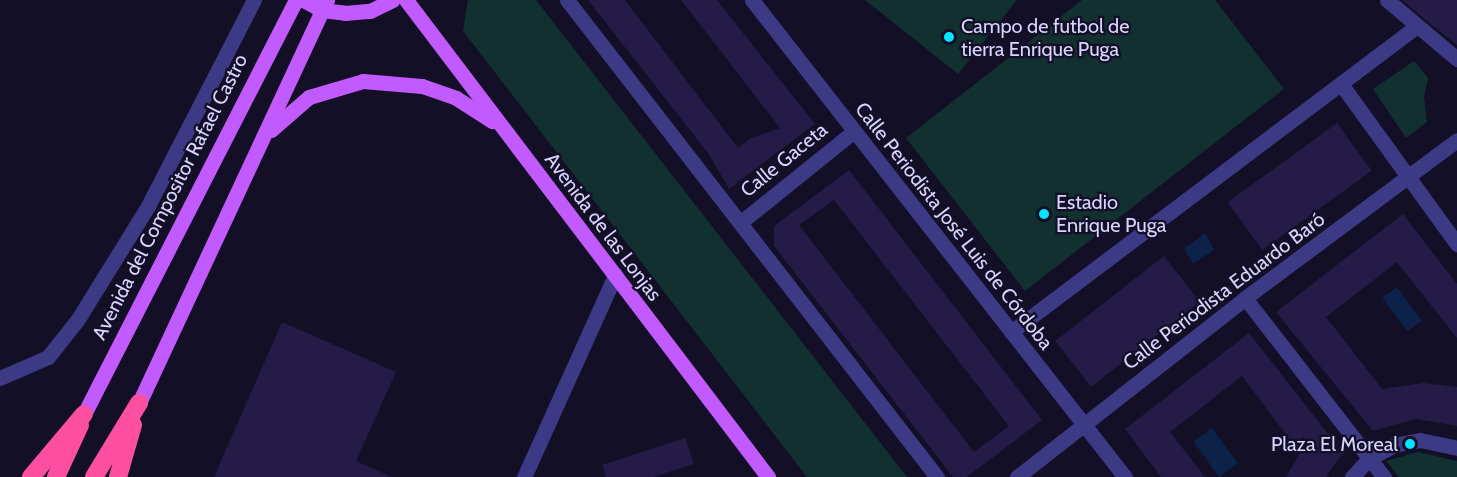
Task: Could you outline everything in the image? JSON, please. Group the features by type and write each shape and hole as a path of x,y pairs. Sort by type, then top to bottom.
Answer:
{"highway":[{"path":"94,477 139,403"},
{"path":"118,477 139,403"},
{"path":"31,477 84,414"},
{"path":"56,477 71,451 84,414"}],"main road":[{"name":"Avenida del Compositor Rafael Castro","path":"84,414 296,0"},
{"path":"303,0 362,13 393,0"},
{"name":"Avenida de las Lonjas","path":"406,0 768,477"},
{"path":"139,403 324,5"},
{"path":"261,141 309,97 363,81 404,82 440,92 480,112 506,133"}],"street":[{"name":"Avenida del Compositor Rafael Castro","path":"0,378 48,357 78,319 148,206 254,0"},
{"path":"567,0 937,477"},
{"name":"Calle Periodista José Luis de Córdoba","path":"752,0 1125,477"},
{"path":"1387,0 1457,59"},
{"path":"1011,332 1417,26"},
{"path":"1341,84 1408,180 1457,244"},
{"name":"Calle Gaceta","path":"741,222 853,132"},
{"name":"Calle Periodista Eduardo Baró","path":"1017,477 1245,298 1408,180 1457,140"},
{"path":"524,477 615,275"},
{"path":"1245,298 1384,477"},
{"path":"1352,477 1370,458 1394,445 1420,440 1457,448"}],"green space":[{"path":"468,0 536,0 907,477 807,477 463,31"},
{"name":"Campo de futbol de tierra Enrique Puga","path":"865,0 1017,0 958,74"},
{"name":"Estadio Enrique Puga","path":"1082,0 1215,0 1284,89 1025,291 906,138"},
{"path":"1414,61 1428,78 1424,97 1427,122 1406,138 1373,89"},
{"path":"1418,452 1457,461 1457,477 1399,477 1386,461"}],"water":[{"path":"1205,233 1214,250 1193,264 1184,249"},
{"path":"1397,287 1422,321 1407,332 1382,298"},
{"path":"1212,428 1238,464 1219,477 1193,442"}],"building":[{"path":"588,0 625,0 738,148 751,138 780,128 681,0 717,0 815,124 729,189 708,153"},
{"path":"1402,0 1457,0 1457,45 1432,25"},
{"path":"1337,123 1372,171 1262,250 1228,202"},
{"path":"849,170 1042,420 967,477 953,477 774,246 774,226","holes":["834,200 1009,426 974,452 799,225"]},
{"path":"1403,214 1457,284 1457,338 1397,262 1326,317 1382,389 1424,383 1457,387 1457,426 1416,419 1373,431 1276,312"},
{"path":"1164,256 1200,302 1091,387 1055,341"},
{"path":"282,322 396,372 356,461 392,477 214,477"},
{"path":"1249,333 1343,453 1326,477 1286,477 1300,453 1242,376 1170,432 1205,477 1161,477 1125,429"},
{"path":"685,438 694,464 653,477 606,477 602,465"}],"place":[{"name":"Campo de futbol de tierra Enrique Puga","path":"949,37"},
{"name":"Estadio Enrique Puga","path":"1044,214"},
{"name":"Plaza El Moreal","path":"1410,444"}]}
